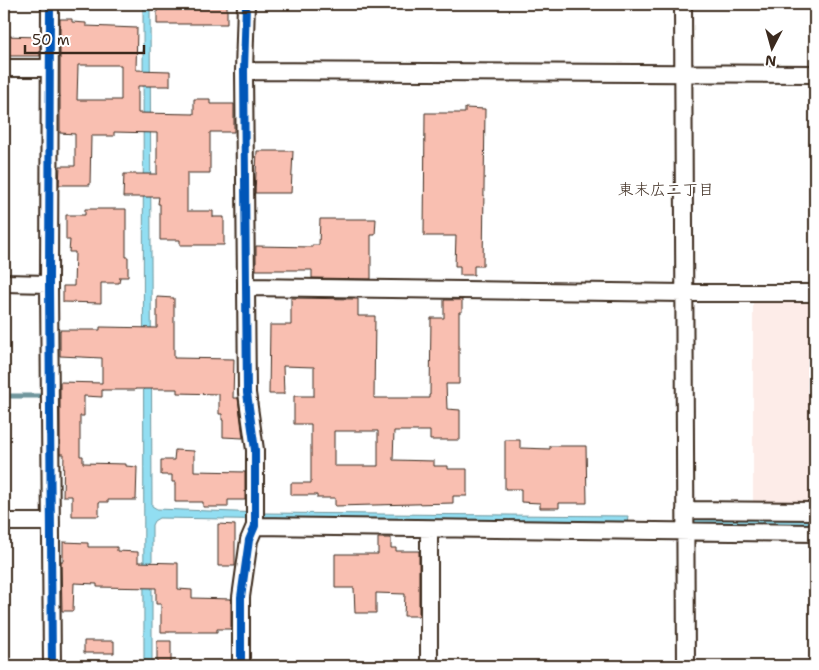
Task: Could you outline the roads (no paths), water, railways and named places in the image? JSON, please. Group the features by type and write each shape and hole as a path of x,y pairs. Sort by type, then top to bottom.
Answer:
{"street":[{"path":"50,4 49,284 52,666"},
{"path":"241,666 241,597 249,540 255,520 255,450 246,393 244,71 246,4"},
{"path":"683,4 686,666"},
{"path":"4,68 49,68"},
{"path":"244,71 815,74"},
{"path":"4,283 49,284"},
{"path":"246,287 815,293"},
{"path":"685,510 815,512"},
{"path":"255,520 429,528 815,534"},
{"path":"4,522 52,522"},
{"path":"429,528 429,666"}],"water":[{"path":"143,4 150,4 152,506 157,509 261,513 628,516 627,525 159,518 152,525 152,666 144,666"},
{"path":"691,515 815,517 815,527 691,526"}],"waterway":[{"path":"4,396 40,396"}],"district":[{"name":"東末広二丁目","path":"666,189"}]}
